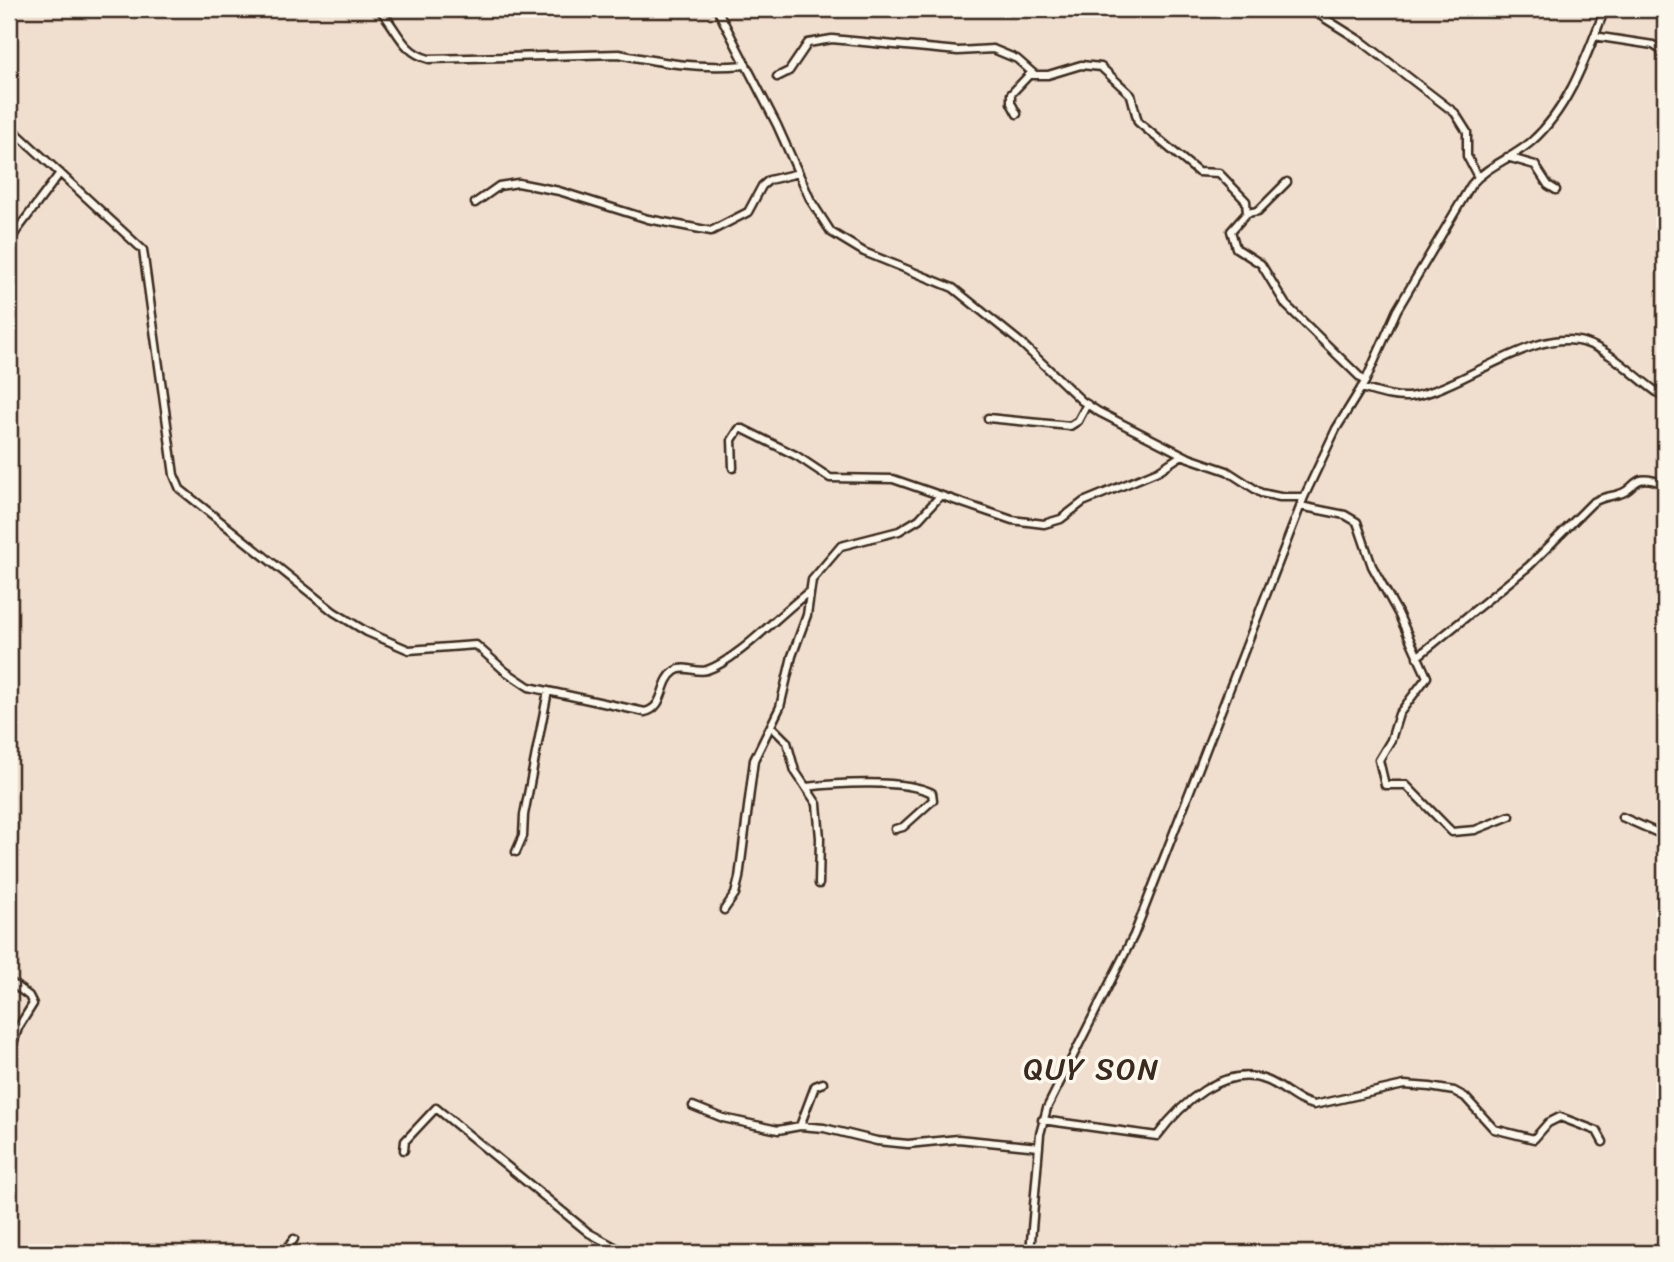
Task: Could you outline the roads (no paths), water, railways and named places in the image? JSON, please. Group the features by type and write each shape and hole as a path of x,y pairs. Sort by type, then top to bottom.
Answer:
{"street":[{"path":"379,9 405,47 418,57 429,59 619,54 635,60 691,66 745,65"},
{"path":"717,9 821,220 839,238 953,288 1020,342 1087,404 1182,455 1227,471 1267,495 1304,497"},
{"path":"1310,9 1364,43 1455,113 1467,132 1467,156 1478,177"},
{"path":"1030,1253 1042,1120 1134,935 1304,497 1336,429 1363,385 1397,310 1478,177 1531,142 1549,122 1563,102 1605,9"},
{"path":"1594,36 1653,45 1661,50 1665,61"},
{"path":"777,77 789,71 808,43 832,39 958,51 993,49 1017,59 1034,74"},
{"path":"1017,114 1011,103 1011,94 1024,78 1034,74 1048,75 1081,65 1101,67 1131,95 1135,119 1198,172 1219,173 1246,201 1247,212"},
{"path":"9,126 143,250 174,475 188,498 244,538 334,612 367,632 409,650 467,644 479,646 516,679 548,691 633,712 650,711 659,702 674,671 682,668 700,671 710,668 761,633 810,591"},
{"path":"1507,157 1535,165 1548,185 1556,190"},
{"path":"9,241 60,173"},
{"path":"475,203 499,186 518,183 559,191 648,219 711,231 748,212 762,186 769,180 799,173"},
{"path":"1287,182 1258,211 1247,212 1231,231 1236,248 1261,264 1286,305 1363,385 1387,396 1418,395 1534,347 1572,340 1598,349 1664,396"},
{"path":"988,418 1070,426 1078,421 1087,404"},
{"path":"733,468 732,440 739,429 743,429 797,456 830,478 894,479 1012,520 1049,523 1062,519 1083,502 1158,471 1182,455"},
{"path":"1417,657 1530,566 1591,503 1623,493 1634,481 1641,479 1665,484"},
{"path":"724,910 735,894 739,877 754,760 780,707 816,573 837,549 905,528 940,496"},
{"path":"1300,506 1345,515 1357,523 1372,566 1398,613 1427,677 1402,709 1391,740 1379,760 1385,785 1406,785 1452,832 1475,830 1510,816"},
{"path":"516,852 523,836 524,815 548,691"},
{"path":"771,726 787,742 795,771 817,804 820,838 819,884"},
{"path":"806,787 840,783 911,784 932,793 933,800 903,827 895,829"},
{"path":"1622,817 1665,836"},
{"path":"9,981 29,996 33,1004 18,1028 9,1057"},
{"path":"1042,1120 1157,1136 1175,1115 1208,1087 1251,1076 1276,1084 1303,1102 1314,1105 1404,1085 1454,1091 1473,1102 1494,1129 1534,1139 1548,1123 1560,1117 1597,1131 1603,1142"},
{"path":"800,1126 815,1086 823,1083"},
{"path":"692,1106 723,1118 778,1130 800,1126 908,1144 951,1139 1039,1147"},
{"path":"404,1150 405,1141 436,1108 505,1161 564,1214 596,1237 626,1253"},
{"path":"284,1253 294,1239"}],"district":[{"name":"QUY SON","path":"1092,1069"}]}
